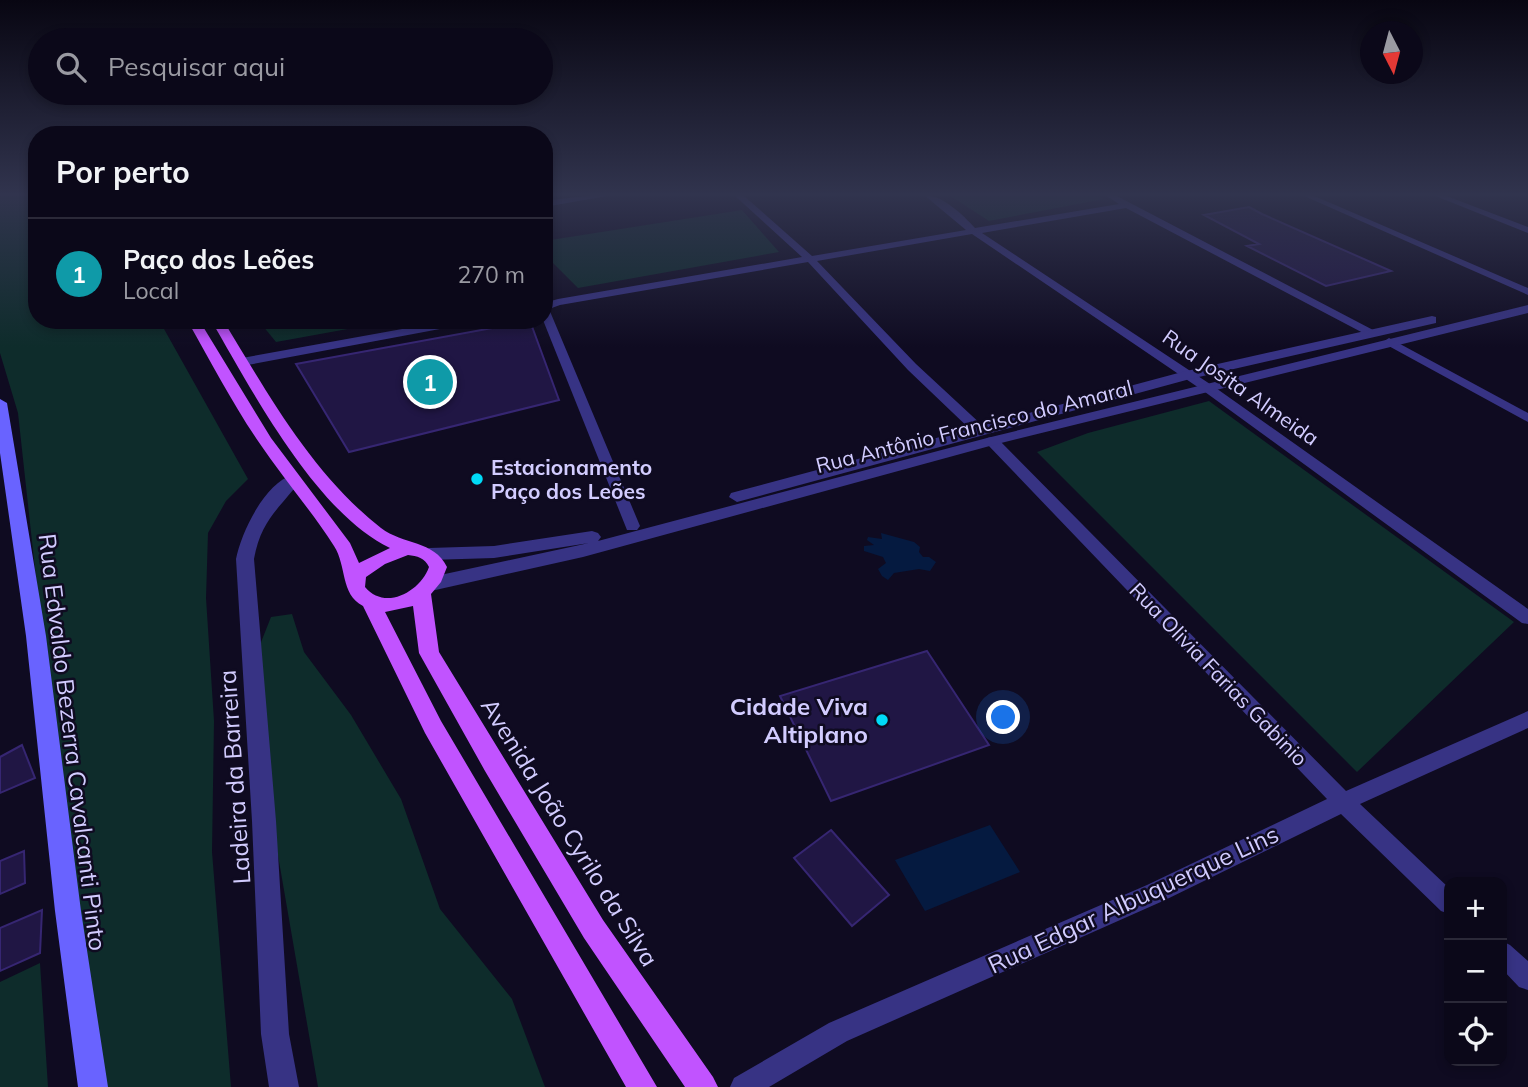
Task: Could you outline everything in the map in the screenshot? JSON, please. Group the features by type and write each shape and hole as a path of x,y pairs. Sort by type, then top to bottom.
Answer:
{"main road":[{"path":"198,329 264,439 344,547 356,581 356,590 361,597 370,602 396,603 427,588 438,567 429,554 408,549 376,533 324,481 287,434 222,329"},
{"name":"Rua Edvaldo Bezerra Cavalcanti Pinto","path":"0,403 36,636 68,911 93,1087"},
{"path":"356,581 370,563 395,551 408,549"},
{"name":"Avenida João Cyrilo da Silva","path":"427,588 423,616 429,653 561,877 667,1039 703,1087"},
{"path":"370,602 433,727 642,1087"}],"street":[{"name":"Rua Olivia Farias Gabinio","path":"795,246 912,367 986,435 1343,802 1444,898"},
{"path":"553,304 887,246"},
{"name":"Rua Josita Almeida","path":"995,246 1209,389 1528,618"},
{"path":"1205,246 1371,333"},
{"path":"1422,246 1528,292"},
{"path":"429,554 541,547 632,526 986,435 1187,375 1528,300"},
{"path":"553,302 558,302"},
{"name":"Rua Antônio Francisco do Amaral","path":"427,588 594,548 986,435 1209,389 1528,309"},
{"path":"240,358 385,329"},
{"path":"240,358 417,329"},
{"path":"552,329 632,526"},
{"path":"1389,342 1528,418"},
{"name":"Ladeira da Barreira","path":"284,1087 275,1034 264,821 245,559 248,538 256,520 268,503 293,480"},
{"name":"Rua Edgar Albuquerque Lins","path":"743,1087 838,1032 1155,893 1343,802 1528,719"},
{"path":"1507,958 1528,978"}],"green space":[{"path":"0,246 28,246 28,329 164,329 248,479 226,501 208,533 206,598 214,721 212,852 231,1087 103,1087 42,633 18,413 0,353"},
{"path":"553,246 773,246 779,252 578,288 553,263"},
{"path":"265,329 348,329 276,342"},
{"path":"1209,401 1514,622 1357,772 1037,452 1088,433"},
{"path":"292,614 304,652 351,715 401,799 440,909 512,999 545,1087 318,1087 275,838 252,665 271,617"},
{"path":"40,963 48,1087 0,1087 0,982"}],"water":[{"path":"881,533 914,542 920,547 919,552 923,557 929,557 936,562 930,571 919,569 894,573 888,580 878,569 886,563 883,557 864,551 864,546 874,545 867,540 868,537 882,539"},
{"path":"990,825 1020,872 925,911 895,860"}],"building":[{"path":"1247,246 1334,246 1391,271 1326,286"},
{"path":"486,329 533,329 559,400 349,452 296,364"},
{"name":"Cidade Viva Altiplano","path":"927,651 989,745 831,801 780,696"},
{"path":"22,745 35,778 0,793 0,757"},
{"path":"831,830 889,895 852,926 794,858"},
{"path":"24,851 25,883 0,894 0,861"},
{"path":"42,910 40,953 0,971 0,928"}],"place":[{"name":"Paço dos Leões","path":"430,382"},
{"name":"Estacionamento Paço dos Leões","path":"477,479"},
{"name":"Cidade Viva Altiplano","path":"882,720"}]}
